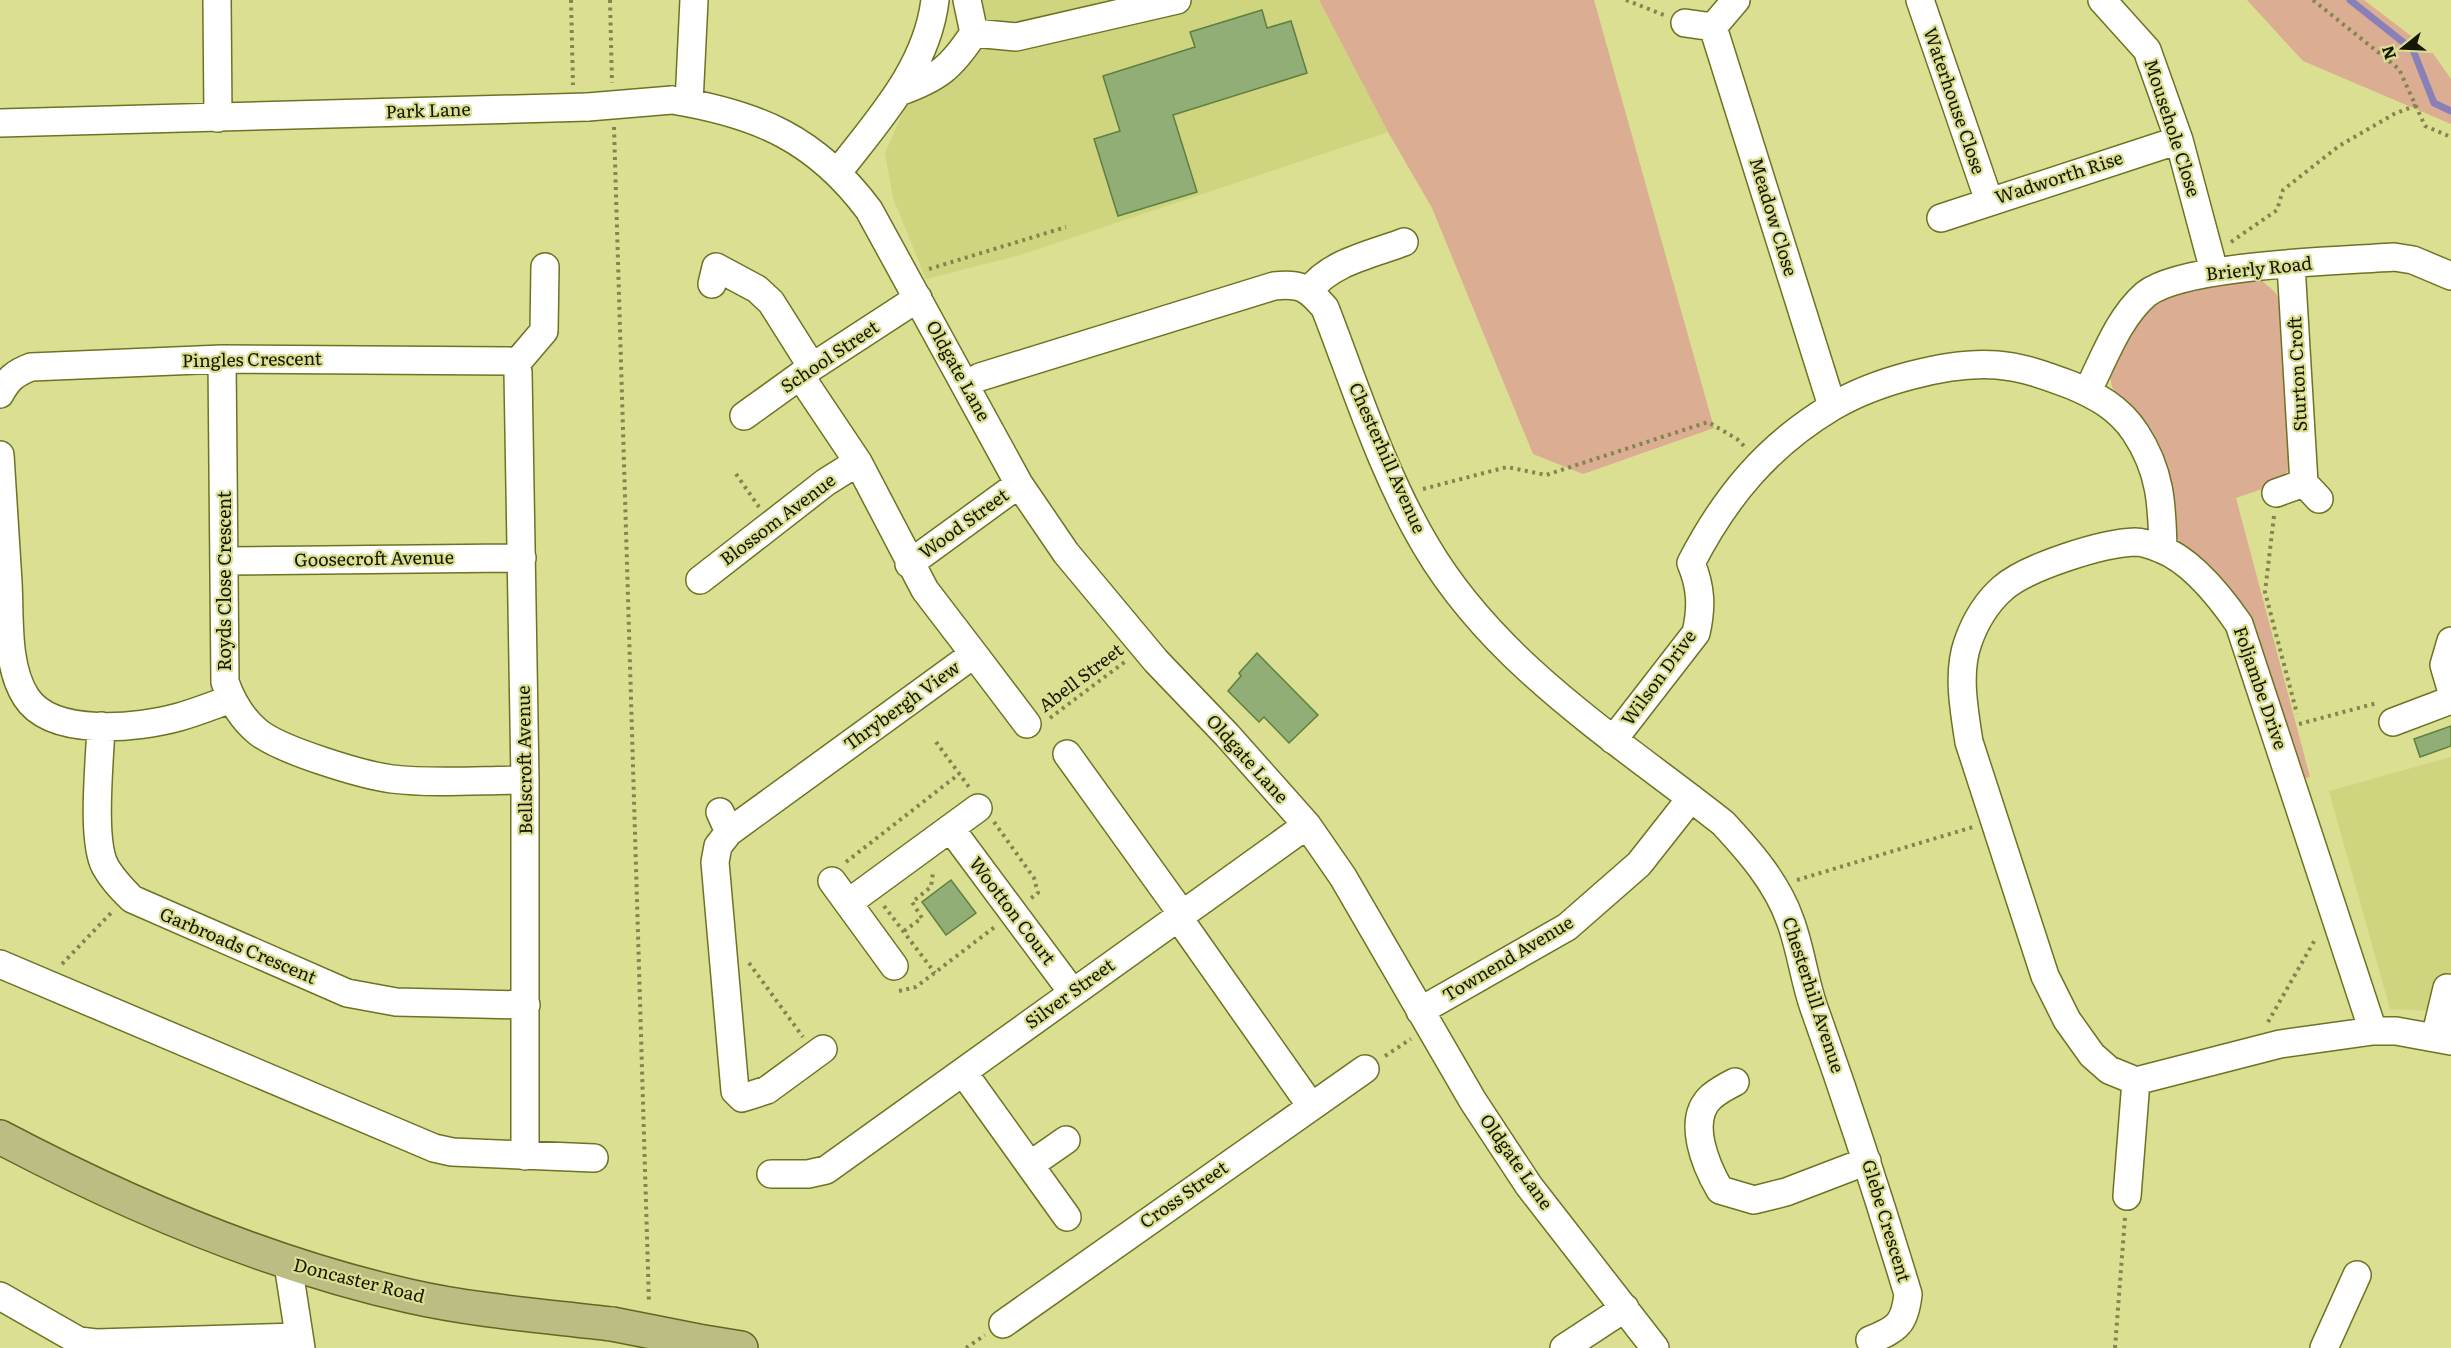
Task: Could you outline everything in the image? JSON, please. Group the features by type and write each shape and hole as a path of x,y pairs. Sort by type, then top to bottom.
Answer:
{"main road":[{"name":"Doncaster Road","path":"0,1137 128,1198 288,1264 411,1297 612,1324 741,1348"}],"street":[{"path":"217,0 218,118"},
{"path":"681,101 694,0"},
{"path":"838,172 899,92 920,57 932,23 935,0"},
{"path":"899,92 932,80 958,57 975,33 967,0"},
{"path":"975,33 1016,37 1177,0"},
{"path":"1685,23 1713,27 1736,0"},
{"name":"Waterhouse Close","path":"1920,0 1989,201"},
{"name":"Mousehole Close","path":"2102,0 2147,50 2179,140 2211,261"},
{"name":"Meadow Close","path":"1713,27 1832,406"},
{"name":"Park Lane","path":"0,123 581,107 681,101 746,115 775,128 838,172"},
{"name":"Wadworth Rise","path":"1941,218 2179,140"},
{"name":"Oldgate Lane","path":"838,172 868,210 966,384 1019,484 1066,553 1145,647 1307,825 1343,877 1473,1101 1529,1186 1655,1348"},
{"path":"966,384 980,377 1274,286 1291,284 1310,290 1318,278 1332,269 1404,242"},
{"name":"Brierly Road","path":"2087,392 2128,313 2148,293 2211,261 2291,266 2394,257 2413,260 2451,276"},
{"name":"Sturton Croft","path":"2276,494 2312,491 2291,266"},
{"path":"515,365 544,331 545,267"},
{"name":"Thrybergh View","path":"712,284 716,267 758,289 771,302 806,372 858,462 909,564 925,590 974,654 724,822 716,862 735,1091 742,1098 767,1090 819,1052"},
{"name":"Chesterhill Avenue","path":"1310,290 1325,308 1399,495 1427,548 1473,610 1544,684 1613,740 1723,823 1748,851 1773,887 1790,919 1811,1002 1855,1119"},
{"name":"School Street","path":"744,416 918,298"},
{"name":"Pingles Crescent","path":"0,394 16,373 31,367 222,359 367,358 509,362 515,365"},
{"name":"Royds Close Crescent","path":"222,359 226,561 225,682 231,699 243,718 259,733 278,743 345,767 391,779 525,780"},
{"name":"Bellscroft Avenue","path":"512,1155 526,1005 522,558 518,372 515,365"},
{"name":"Wilson Drive","path":"1613,740 1696,633 1701,613 1700,584 1691,563 1722,506 1761,462 1832,406 1887,383 1950,368 1996,365 2037,372 2087,392 2114,407 2136,433 2152,464 2162,494 2163,549"},
{"path":"0,455 6,637 17,680 27,699 41,714 61,723 101,726 151,723 181,717 231,699"},
{"name":"Blossom Avenue","path":"699,577 826,482 858,462"},
{"name":"Wood Street","path":"909,564 1019,484"},
{"name":"Foljambe Drive","path":"2136,1081 2109,1070 2092,1055 2067,1020 2045,976 1969,742 1963,706 1963,676 1967,643 1982,612 2002,589 2023,573 2100,547 2137,542 2163,549 2193,571 2221,597 2240,624 2373,1031"},
{"name":"Goosecroft Avenue","path":"226,561 522,558"},
{"path":"2451,640 2444,665 2451,689"},
{"path":"974,654 1035,724"},
{"path":"2386,712 2451,700"},
{"name":"Garbroads Crescent","path":"101,726 99,843 104,865 128,895 146,906 347,993 396,1002 526,1005"},
{"path":"1067,754 1311,1106"},
{"name":"Townend Avenue","path":"1425,1019 1567,927 1639,864 1691,798"},
{"path":"848,903 978,808"},
{"name":"Silver Street","path":"771,1174 808,1174 825,1170 1307,825"},
{"name":"Wootton Court","path":"951,829 1072,993"},
{"path":"832,881 894,966"},
{"path":"0,964 403,1137 452,1152 594,1158"},
{"path":"2127,1196 2136,1081 2280,1044 2373,1031 2396,1031 2443,1039 2447,988"},
{"name":"Cross Street","path":"1003,1324 1365,1069"},
{"path":"963,1072 1067,1217"},
{"path":"1735,1082 1710,1098 1699,1119 1701,1143 1720,1190 1754,1200 1786,1192 1867,1161"},
{"name":"Glebe Crescent","path":"1855,1119 1908,1294 1906,1314 1899,1325 1870,1340"},
{"path":"1030,1165 1066,1140"},
{"path":"0,1296 79,1341 96,1343 300,1343 288,1264"},
{"path":"2324,1348 2357,1275"},
{"path":"1564,1348 1625,1308"}],"path":[{"path":"571,0 581,107"},
{"path":"610,0 612,84"},
{"path":"1626,0 1685,23"},
{"path":"2313,0 2399,69 2425,126 2451,137"},
{"path":"2211,261 2230,243 2277,210 2283,190 2339,146 2394,114 2416,105"},
{"path":"614,120 649,1313"},
{"path":"923,271 1066,227"},
{"path":"1399,495 1507,467 1546,475 1708,422 1737,439 1761,462"},
{"path":"736,474 771,524"},
{"path":"2276,494 2265,592 2302,734"},
{"name":"Abell Street","path":"1035,724 1145,647"},
{"path":"2299,724 2386,712"},
{"path":"832,881 828,876 959,774"},
{"path":"1773,887 1994,821"},
{"path":"904,932 922,918 912,902 931,887 936,864 922,849"},
{"path":"870,887 935,973"},
{"path":"44,983 128,895"},
{"path":"2251,1052 2333,908"},
{"path":"747,961 819,1052"},
{"path":"1365,1069 1425,1019"},
{"path":"2115,1348 2127,1196"}],"shaded area":[{"path":"966,0 1319,0 1388,132 1020,255 926,279 893,198 885,153 905,108 968,12"},
{"path":"1319,0 1594,0 1714,428 1583,474 1533,454 1432,208 1388,132"},
{"path":"2247,0 2364,0 2432,52 2451,79 2451,124 2303,61"},
{"path":"2260,279 2275,292 2282,305 2291,468 2274,485 2236,498 2310,777 2302,779 2251,626 2239,600 2213,572 2183,546 2174,534 2172,485 2161,454 2119,399 2112,387 2109,371 2115,352 2157,298 2185,285"},
{"path":"2451,757 2451,1015 2431,1011 2390,1009 2329,791"}],"building":[{"path":"1262,10 1267,28 1291,21 1307,73 1173,115 1197,192 1118,216 1094,139 1120,131 1103,76 1195,47 1190,32"},
{"path":"1257,653 1318,715 1289,743 1264,717 1259,722 1228,691 1241,676 1239,673"},
{"path":"2451,726 2451,746 2420,757 2414,739"},
{"path":"951,880 976,913 946,935 922,902"}],"waterway":[{"path":"2350,0 2413,50 2434,103 2451,111"}]}
